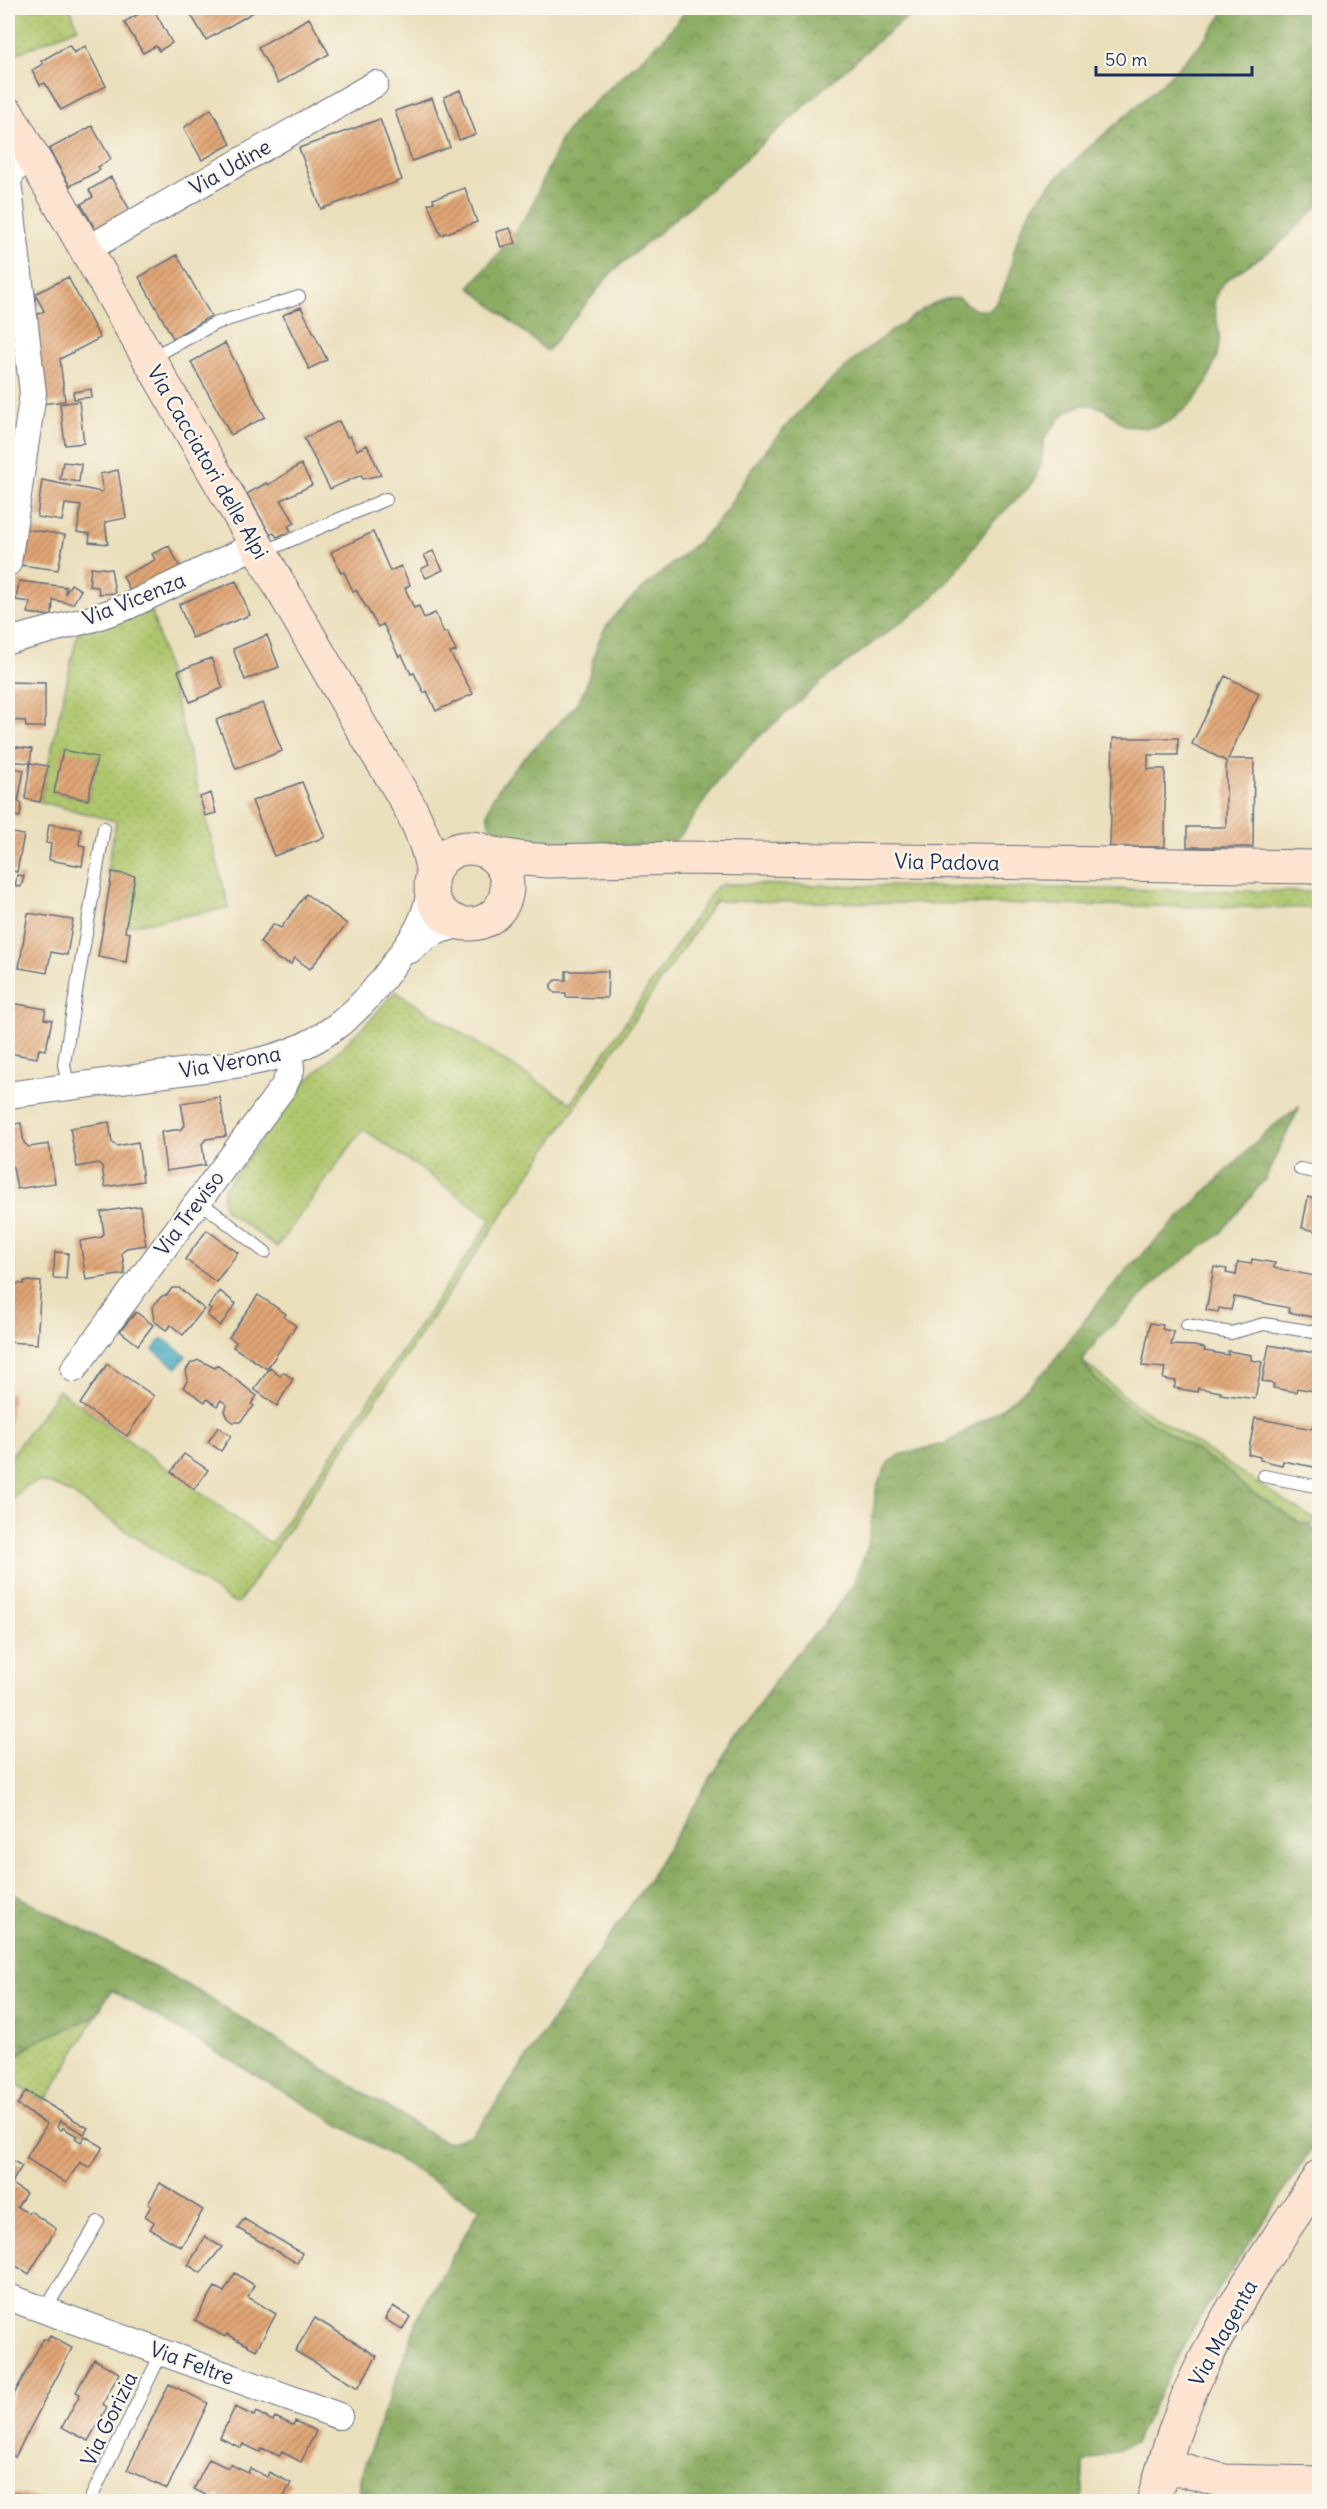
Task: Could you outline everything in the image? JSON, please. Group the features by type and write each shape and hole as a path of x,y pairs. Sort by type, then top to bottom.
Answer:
{"street":[{"name":"Via Udine","path":"86,250 375,84"},
{"name":"Via Cacciatori delle Alpi","path":"8,114 410,808 424,836 433,900 447,918 465,924"},
{"path":"8,563 33,393 8,181 12,171 33,158"},
{"name":"Via Vicenza","path":"8,641 91,619 126,607 259,549"},
{"name":"Via Cacciatori delle Alpi","path":"410,808 439,835 479,850"},
{"path":"432,880 445,856 452,851 479,850 502,866 506,875 506,896 502,906 486,920 465,924"},
{"name":"Via Padova","path":"479,850 525,860 687,858 1320,867"},
{"name":"Via Padova","path":"502,906 517,890 536,877 575,860"},
{"name":"Via Verona","path":"8,1095 249,1063 290,1052 318,1040 345,1021 370,997 394,964 420,926 427,908 432,880"},
{"name":"Via Verona","path":"394,964 428,935 447,927 465,924"},
{"name":"Via Treviso","path":"74,1369 288,1080 292,1065 290,1052"},
{"name":"Via Magenta","path":"1153,2502 1193,2385 1221,2329 1320,2176"},
{"name":"Via Feltre","path":"8,2297 339,2416"},
{"path":"1164,2465 1224,2481 1320,2483"}],"lane":[{"path":"149,360 214,324 299,297"},
{"path":"259,549 386,499"},
{"path":"68,1087 64,1060 104,828"},
{"path":"1300,1169 1320,1173"},
{"path":"199,1201 265,1252"},
{"path":"1187,1325 1232,1333 1258,1324 1267,1324 1320,1333"},
{"path":"1264,1476 1320,1487"},
{"path":"45,2310 98,2222"},
{"name":"Via Gorizia","path":"89,2502 162,2352"}],"green space":[{"path":"8,8 70,8 78,28 8,57"},
{"path":"688,8 919,8 874,44 734,169 612,272 547,351 469,287 498,254 529,212 561,139 577,118 664,38"},
{"path":"1226,8 1319,8 1319,205 1276,247 1227,279 1218,290 1214,304 1220,339 1217,356 1207,382 1193,402 1170,421 1145,428 1126,426 1104,409 1094,405 1082,405 1069,410 1044,439 1041,463 1036,477 991,524 949,580 929,601 826,678 752,743 717,782 682,834 669,845 576,845 554,840 512,839 496,833 489,824 488,809 496,792 582,695 602,633 620,610 709,531 728,507 755,464 788,424 825,386 864,352 930,305 944,300 958,298 976,310 990,310 1006,284 1020,231 1038,199 1056,178 1180,66 1214,27"},
{"path":"152,611 229,908 126,926 135,877 107,871 116,821 40,802 78,631","holes":["97,758 88,800 55,793"]},
{"path":"723,884 1319,892 1319,908 715,901 240,1601 237,1603 229,1600 59,1487 35,1482 22,1490 8,1506 8,1460 59,1390 271,1544 492,1219 363,1129 277,1247 225,1210 222,1198 224,1189 302,1086 372,1018 395,991 571,1103 715,888"},
{"path":"1300,1106 1265,1179 1219,1235 1165,1273 1097,1340 1082,1361 1095,1379 1128,1407 1222,1467 1250,1491 1319,1533 1319,2138 1192,2329 1134,2444 1083,2463 1083,2501 359,2501 360,2478 420,2313 480,2208 112,1990 97,2013 90,2019 37,2041 8,2063 8,1891 186,1984 437,2138 448,2143 471,2135 483,2122 649,1879 713,1774 774,1682 823,1626 852,1586 868,1546 877,1485 888,1463 899,1455 947,1443 1001,1409 1029,1386 1049,1367 1097,1304 1130,1266 1268,1130"},
{"path":"1082,1361 1133,1403 1313,1519 1319,1517 1319,1522 1308,1525 1300,1523 1265,1502 1224,1468 1126,1407 1094,1378"},
{"path":"103,2004 45,2102 8,2080 8,2063 37,2041 90,2019"}],"water":[{"path":"162,1338 186,1356 177,1368 153,1350"}],"building":[{"path":"153,8 172,43 159,51 156,46 143,53 124,22"},
{"path":"187,8 255,8 257,10 206,40"},
{"path":"309,18 329,54 278,83 258,47"},
{"path":"69,45 74,53 85,46 106,86 61,110 45,83 40,85 32,70 43,64 41,61"},
{"path":"460,90 476,134 459,140 444,97"},
{"path":"432,98 450,147 412,161 395,111"},
{"path":"211,109 231,144 202,160 184,128"},
{"path":"380,119 402,180 321,209 299,148"},
{"path":"92,126 111,159 98,167 100,170 70,186 49,149"},
{"path":"111,177 131,212 97,232 81,204 93,197 89,190"},
{"path":"465,188 477,222 441,235 428,204 434,202 433,199"},
{"path":"510,228 516,243 501,247 496,232"},
{"path":"177,255 211,316 173,338 139,277"},
{"path":"68,277 100,338 60,359 65,401 42,404 31,318 44,311 35,294"},
{"path":"301,307 327,360 309,369 283,315"},
{"path":"225,343 265,417 231,435 191,362"},
{"path":"91,389 92,397 74,399 73,392"},
{"path":"79,401 84,443 65,445 60,404"},
{"path":"339,421 357,450 367,445 381,475 363,479 361,475 330,489 304,438"},
{"path":"63,462 81,464 79,482 60,479"},
{"path":"301,464 312,485 281,500 295,523 288,526 291,531 277,537 274,533 270,534 247,494 266,483 268,485"},
{"path":"118,470 126,518 105,522 108,544 89,542 90,534 77,532 81,506 65,504 62,521 37,517 42,480 101,492 103,491 100,474"},
{"path":"26,529 65,535 58,570 21,565"},
{"path":"373,532 390,571 401,566 410,585 405,588 414,608 419,606 424,618 435,613 444,633 447,632 456,651 450,653 473,694 436,711 427,691 424,693 402,655 399,657 383,624 378,627 356,590 353,591 344,572 341,573 331,552"},
{"path":"169,546 181,569 131,593 123,576 155,560 152,554"},
{"path":"433,551 443,570 426,578 421,569 429,565 424,555"},
{"path":"91,567 111,569 115,593 99,594 98,587 89,586"},
{"path":"19,581 66,587 65,594 71,584 81,590 73,604 53,600 52,616 28,613 30,602 16,600"},
{"path":"236,581 250,615 192,638 179,604"},
{"path":"267,635 279,667 245,680 233,649"},
{"path":"211,658 223,688 190,702 178,671"},
{"path":"1225,676 1259,693 1228,759 1254,759 1253,847 1187,847 1187,827 1226,827 1226,761 1192,744"},
{"path":"8,682 45,683 45,727 26,727 25,721 8,720"},
{"path":"263,703 282,751 236,769 216,720"},
{"path":"1113,738 1178,738 1178,755 1148,755 1148,769 1165,769 1165,847 1110,847"},
{"path":"8,746 32,749 30,763 8,761"},
{"path":"63,750 97,757 88,800 54,793"},
{"path":"30,763 48,766 40,802 25,799"},
{"path":"8,767 24,770 18,802 22,803 20,817 8,815"},
{"path":"302,782 325,837 274,856 252,801"},
{"path":"211,793 216,813 205,816 200,797"},
{"path":"49,824 81,829 79,845 85,846 82,866 49,860 51,844 46,843"},
{"path":"8,832 24,835 17,872 8,870"},
{"path":"112,872 135,876 125,932 130,933 126,962 98,957"},
{"path":"17,875 24,876 21,887 15,886"},
{"path":"306,894 347,924 310,969 295,958 291,964 277,959 260,942 273,924 281,928"},
{"path":"28,913 73,920 67,955 51,952 47,973 19,968"},
{"path":"566,971 608,971 607,998 566,997 566,993 555,993 551,989 551,984 556,980 566,980"},
{"path":"12,1003 46,1009 44,1019 52,1020 46,1050 39,1049 37,1058 8,1053 8,1029"},
{"path":"220,1097 226,1136 206,1139 202,1144 205,1165 166,1171 161,1132 182,1129 185,1125 181,1103"},
{"path":"109,1122 112,1142 117,1146 138,1142 143,1181 105,1187 102,1166 98,1163 77,1167 70,1128"},
{"path":"21,1123 24,1143 29,1147 49,1144 55,1183 17,1189 13,1167 8,1165 8,1125"},
{"path":"1308,1197 1320,1200 1320,1232 1302,1228"},
{"path":"140,1206 146,1245 126,1248 122,1253 125,1274 86,1280 80,1241 102,1237 104,1234 101,1212"},
{"path":"207,1230 238,1253 216,1282 185,1259"},
{"path":"55,1252 68,1253 66,1279 53,1278"},
{"path":"1252,1259 1275,1263 1274,1268 1320,1277 1320,1314 1313,1313 1312,1317 1288,1312 1289,1308 1234,1297 1231,1310 1219,1308 1218,1312 1206,1310 1214,1267 1227,1269 1226,1273 1236,1275 1238,1262 1251,1264"},
{"path":"24,1281 41,1282 37,1344 8,1342 8,1283 24,1284"},
{"path":"172,1288 179,1288 204,1309 183,1335 171,1325 166,1330 154,1321 152,1307"},
{"path":"220,1291 236,1304 220,1326 207,1315 211,1309 208,1307"},
{"path":"258,1295 286,1314 284,1317 296,1326 267,1369 233,1347 236,1342 229,1337"},
{"path":"136,1312 153,1325 138,1345 120,1331"},
{"path":"1150,1323 1163,1325 1162,1329 1174,1332 1171,1345 1194,1346 1205,1348 1204,1351 1228,1355 1228,1351 1251,1355 1251,1360 1262,1362 1255,1399 1198,1388 1197,1392 1174,1388 1176,1381 1163,1379 1165,1368 1142,1366"},
{"path":"1269,1345 1320,1354 1320,1392 1297,1388 1296,1392 1273,1388 1274,1384 1262,1381"},
{"path":"199,1360 215,1368 217,1365 257,1396 251,1404 254,1406 240,1422 233,1422 228,1418 225,1411 227,1405 221,1400 217,1406 207,1399 205,1402 183,1387 188,1380 186,1370 191,1363"},
{"path":"107,1364 154,1396 127,1436 80,1404"},
{"path":"270,1368 280,1376 283,1372 293,1379 277,1406 254,1389"},
{"path":"8,1393 13,1394 9,1424 8,1424"},
{"path":"1255,1418 1312,1429 1313,1425 1320,1426 1320,1468 1283,1461 1282,1465 1260,1460 1260,1457 1248,1454"},
{"path":"218,1427 231,1436 221,1451 208,1442"},
{"path":"184,1454 208,1470 194,1489 171,1472"},
{"path":"26,2091 88,2128 84,2134 60,2120 57,2127 61,2130 63,2128 77,2136 75,2138 81,2142 85,2136 103,2147 90,2168 80,2162 66,2183 26,2158 47,2124 17,2105"},
{"path":"10,2159 22,2166 11,2184 26,2193 17,2207 28,2213 30,2211 56,2229 29,2274 8,2261 8,2214 12,2208 8,2205"},
{"path":"160,2183 203,2210 181,2247 150,2229 154,2222 145,2216 151,2206 148,2204"},
{"path":"244,2219 302,2253 297,2263 237,2228"},
{"path":"205,2237 222,2247 201,2273 188,2265"},
{"path":"235,2273 254,2285 248,2297 276,2314 256,2350 227,2334 225,2337 195,2320 215,2287 224,2292"},
{"path":"393,2306 410,2317 402,2330 385,2319"},
{"path":"315,2318 377,2356 358,2388 295,2351"},
{"path":"50,2336 72,2348 15,2457 8,2453 8,2406 43,2339 47,2341"},
{"path":"94,2359 119,2373 103,2404 107,2407 88,2441 62,2427 80,2394 76,2392"},
{"path":"169,2384 208,2403 167,2489 127,2470"},
{"path":"235,2407 254,2416 256,2412 273,2421 275,2417 293,2425 295,2421 316,2431 301,2462 282,2452 279,2456 262,2448 260,2452 243,2444 241,2448 220,2438"},
{"path":"209,2459 228,2468 230,2464 248,2473 250,2468 267,2477 269,2472 291,2483 281,2502 236,2500 230,2502 217,2495 215,2500 194,2489"},
{"path":"8,2491 41,2499 41,2502 8,2502"}]}
